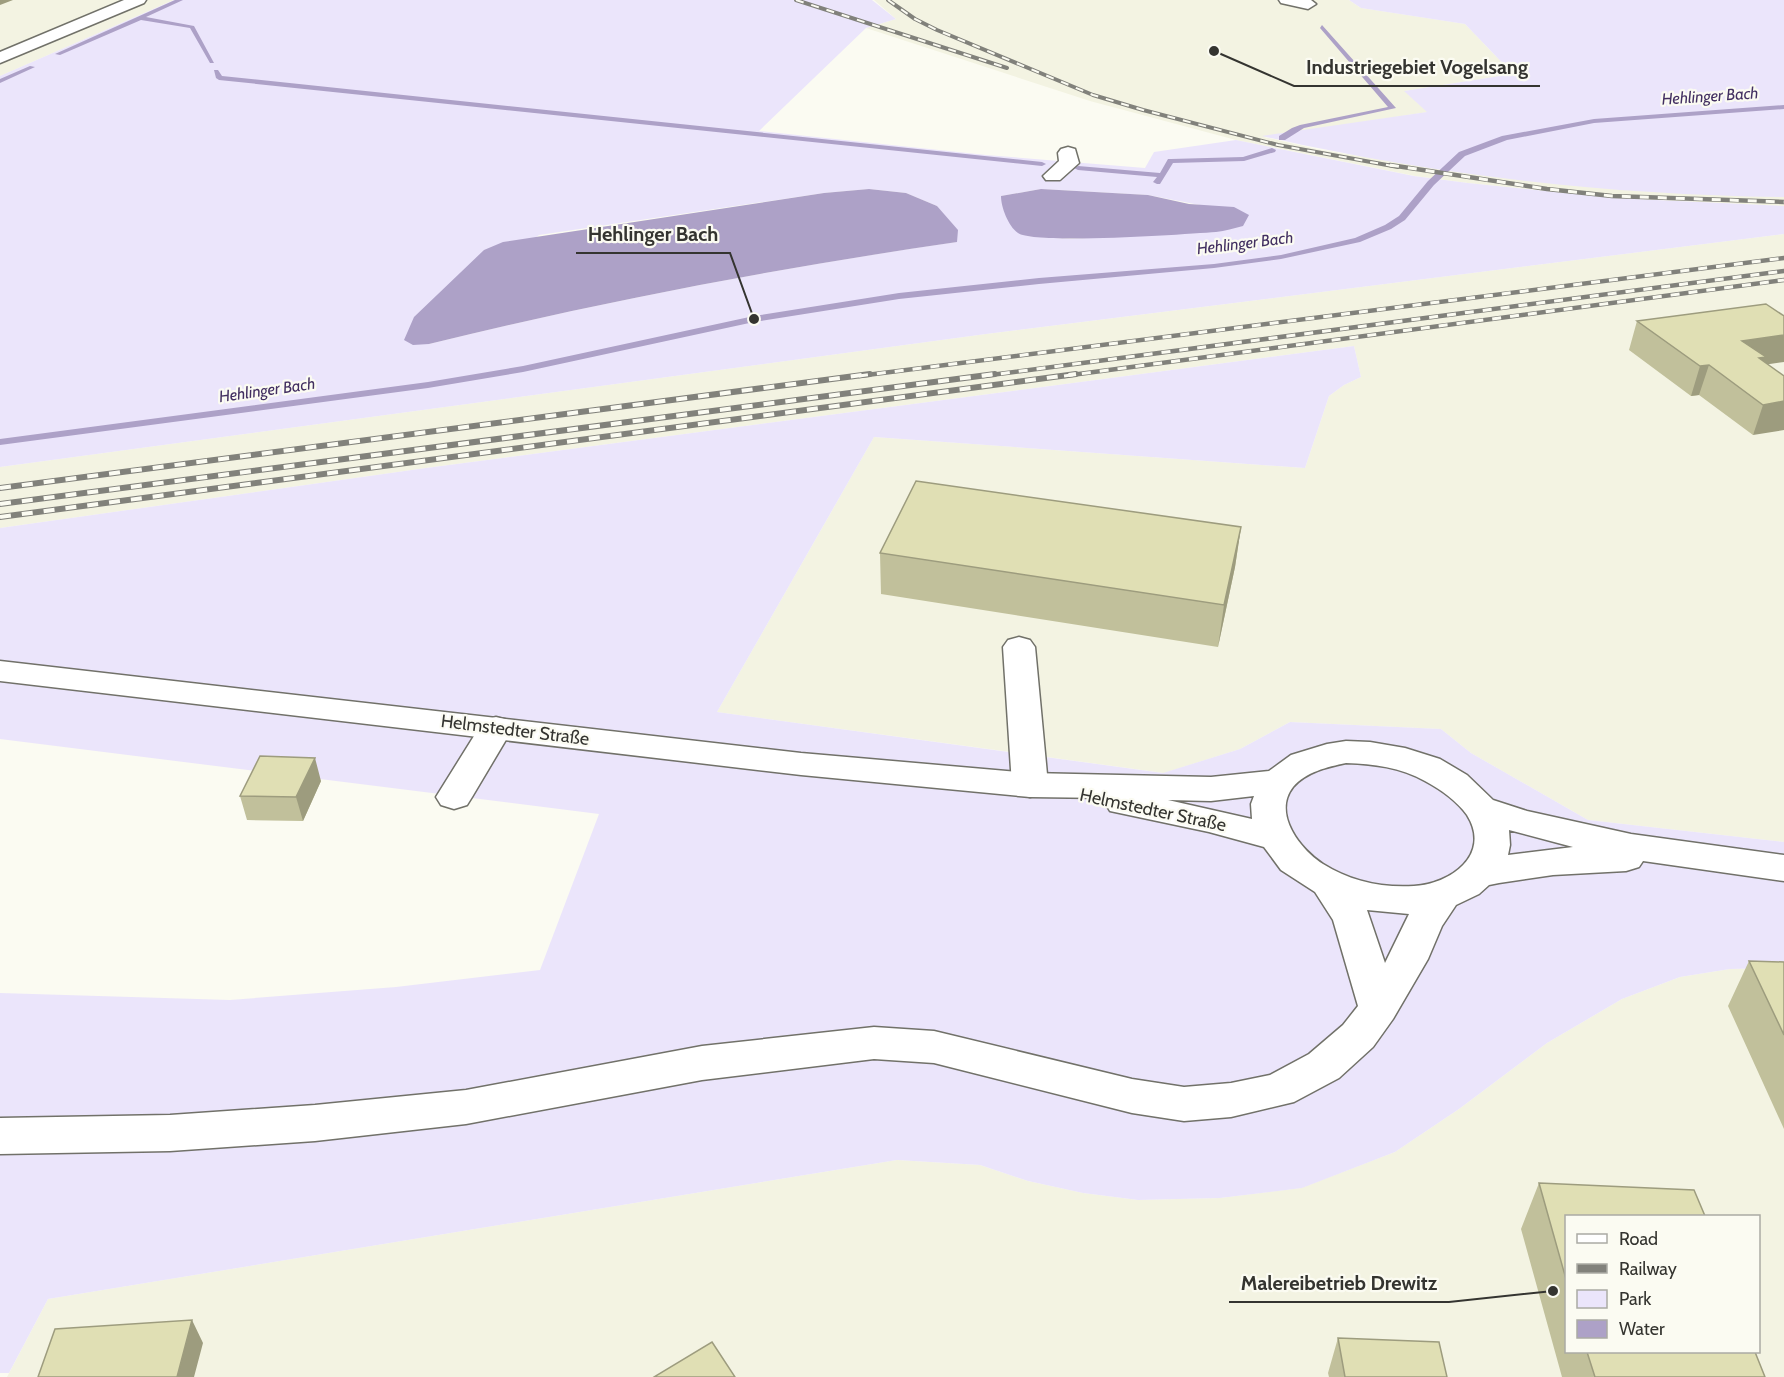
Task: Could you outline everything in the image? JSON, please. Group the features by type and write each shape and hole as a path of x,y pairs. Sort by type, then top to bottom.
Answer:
{"main road":[{"path":"0,58 138,0"},
{"path":"1287,0 1308,4"},
{"path":"0,58 19,61 0,73"},
{"path":"1053,176 1069,163 1068,153"},
{"path":"1019,647 1030,785"},
{"name":"Helmstedter Straße","path":"0,670 801,764 1030,785 1211,789 1279,781"},
{"path":"454,797 496,728"},
{"path":"1346,752 1375,753 1407,760 1437,772 1462,789 1482,809 1491,832 1491,853 1480,874 1464,887 1442,896 1416,900 1387,900 1358,894 1329,884 1298,863 1276,838 1269,821 1268,804 1279,781 1296,767 1318,757 1346,752"},
{"name":"Helmstedter Straße","path":"1030,785 1209,820 1276,838"},
{"path":"1482,809 1520,822 1685,857 1784,868"},
{"path":"1480,874 1521,864 1565,859 1685,857"},
{"path":"1329,884 1352,917 1379,1008"},
{"path":"0,1136 170,1133 326,1122 466,1107 702,1063 874,1043 934,1047 1132,1096 1184,1104 1232,1100 1279,1090 1324,1066 1358,1036 1379,1008 1407,959 1424,922 1442,896"}],"shaded area":[{"path":"0,0 174,0 0,76"},
{"path":"874,0 1349,0 1361,8 1465,24 1513,74 1405,91 1428,112 1264,137 1321,150 1541,182 1677,193 1784,197 1784,206 1613,198 1468,183 1415,176 1236,140 1090,101 866,28 896,19"},
{"path":"1784,234 1784,842 1588,820 1471,753 1441,729 1290,722 1240,749 1164,773 717,712 874,437 1305,468 1329,396 1344,385 1361,377 1354,346 426,468 0,528 0,467 986,334"},
{"path":"1784,968 1784,1377 7,1377 48,1299 897,1160 980,1165 1028,1181 1083,1193 1138,1200 1220,1198 1301,1188 1395,1152 1459,1109 1547,1043 1622,999 1680,977 1730,969"}],"green space":[{"path":"174,0 872,0 896,19 866,28 759,131 986,155 1145,168 1154,152 1236,140 1414,176 1468,183 1613,198 1784,206 1784,234 986,334 0,467 0,76","holes":["869,189 906,193 937,206 956,242 691,287 494,328 429,344 405,340 409,330 539,235 824,193","1041,189 1148,195 1205,206 1218,231 1070,239 1027,236 1001,196"]},
{"path":"1349,0 1784,0 1784,197 1653,192 1521,180 1391,162 1262,136 1427,112 1404,91 1513,74 1465,24 1361,8"},
{"path":"1354,346 1361,377 1344,385 1329,396 1305,468 874,437 717,712 1163,773 1240,749 1290,722 1441,729 1471,753 1588,820 1784,842 1784,968 1730,969 1680,977 1622,999 1547,1043 1459,1109 1395,1152 1302,1188 1220,1198 1138,1200 1083,1193 1028,1181 980,1165 897,1160 48,1299 9,1373 0,1373 0,993 230,1000 396,987 540,970 599,814 0,739 0,528 426,468"}],"water":[{"path":"869,189 906,193 937,206 958,230 957,242 692,287 494,328 429,344 413,345 404,340 414,317 484,250 503,242 824,193"},
{"path":"1041,189 1148,195 1189,204 1234,207 1249,215 1243,226 1216,232 1080,238 1052,238 1018,233 1006,216 1001,196"}],"building":[{"path":"1766,304 1784,316 1784,335 1742,341 1766,357 1759,358 1784,376 1784,401 1763,405 1709,365 1700,366 1637,321"},
{"path":"916,481 1241,527 1224,605 880,553"},
{"path":"260,756 315,758 296,797 240,796"},
{"path":"1749,961 1784,962 1784,1035"},
{"path":"1539,1183 1694,1190 1705,1215 1565,1215 1565,1275"},
{"path":"192,1320 177,1377 38,1377 55,1329"},
{"path":"1338,1338 1439,1342 1447,1377 1345,1377"},
{"path":"712,1342 735,1377 654,1377"},
{"path":"1587,1353 1755,1353 1765,1377 1595,1377"}],"waterway":[{"path":"58,54 180,0"},
{"path":"141,18 192,27 212,62"},
{"path":"1282,138 1302,126 1393,108 1322,27"},
{"path":"0,81 32,67"},
{"path":"216,71 219,78 1042,164"},
{"name":"Hehlinger Bach","path":"0,442 428,385 523,369 754,319 899,296 1214,266 1281,257 1357,240 1388,227 1402,218 1431,183 1462,154 1505,138 1594,121 1784,107"},
{"path":"1157,182 1171,161 1244,159 1272,150"},
{"path":"1078,168 1161,175"}],"railway":[{"path":"796,0 1007,68"},
{"path":"888,0 915,19 937,30 1093,95 1278,145 1398,167"},
{"path":"1390,165 1547,189 1612,196 1784,202"},
{"path":"859,376 1784,258"},
{"path":"983,376 1784,271"},
{"path":"1064,376 1784,280"},
{"path":"0,488 870,374"},
{"path":"0,504 995,374"},
{"path":"0,517 1076,374"}],"place":[{"name":"Industriegebiet Vogelsang","path":"1214,51"},
{"name":"Hehlinger Bach","path":"754,319"},
{"name":"Malereibetrieb Drewitz","path":"1553,1291"}]}
